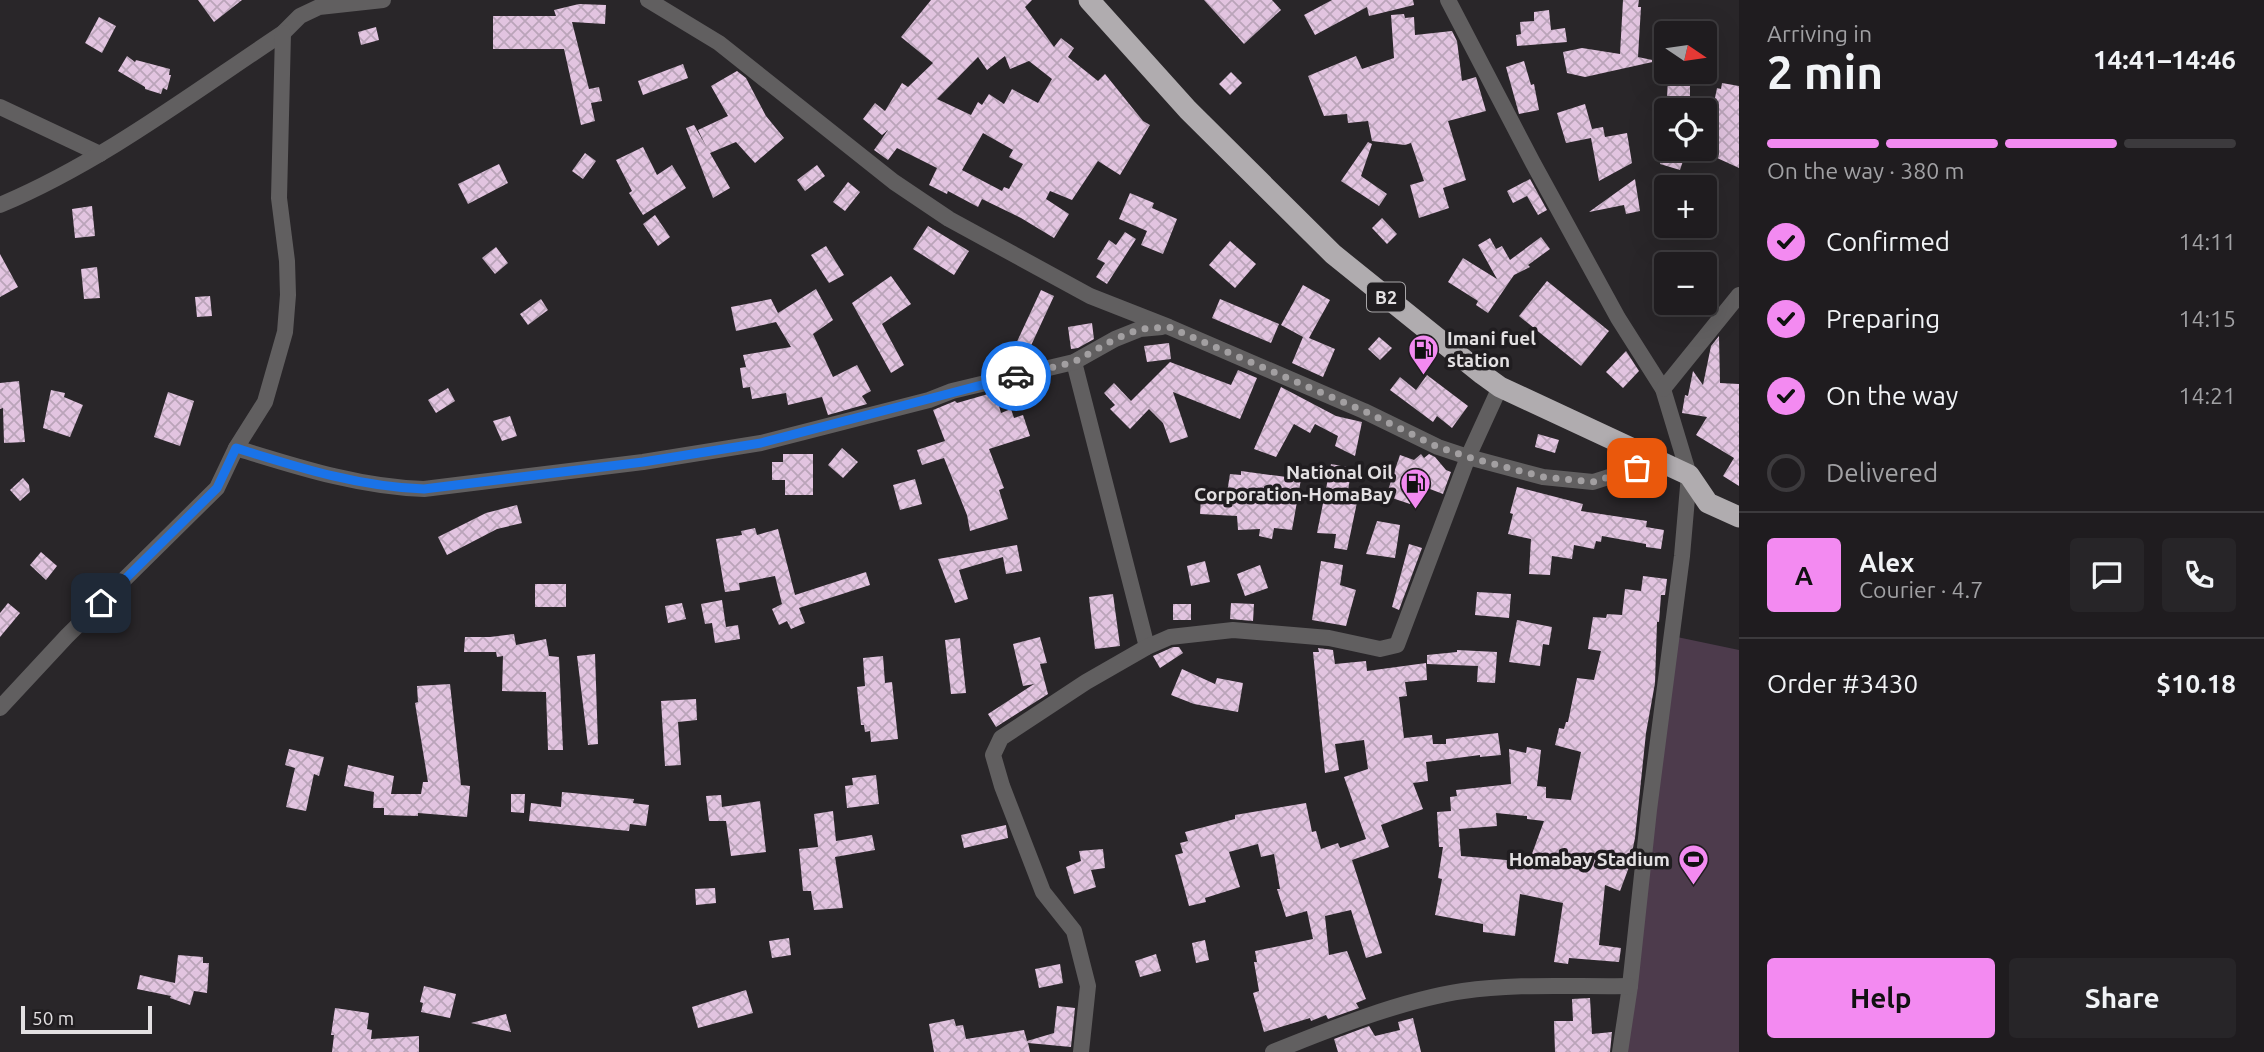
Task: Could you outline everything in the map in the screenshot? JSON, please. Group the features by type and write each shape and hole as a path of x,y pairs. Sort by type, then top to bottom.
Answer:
{"highway":[{"name":"B2","path":"1089,0 1188,110 1333,254 1500,387 1689,475 1709,503 1739,517"}],"street":[{"path":"0,205 41,187 100,154 283,33 300,16 318,4 383,0"},
{"path":"648,0 719,43 894,182 949,219 1090,296 1364,411 1438,447 1468,457 1543,477 1593,482 1659,461"},
{"path":"1448,0 1618,318 1663,388 1689,475 1682,556 1620,1052"},
{"path":"0,708 67,636 217,488 236,448 265,402 285,332 288,295 287,261 279,198 283,33"},
{"path":"0,107 100,154"},
{"path":"1663,388 1739,295"},
{"path":"236,448 318,473 394,488 424,489 643,462 761,443 929,400 952,391 1074,362 1115,339 1140,329 1169,327"},
{"path":"1074,362 1147,647"},
{"path":"1080,1052 1088,986 1074,931 1043,892 1002,786 993,755 1001,738 1086,682 1170,637 1233,630 1329,638 1380,649 1397,645 1468,457 1500,387"},
{"path":"1273,1052 1330,1029 1463,991 1630,986"}],"shaded area":[{"name":"Homabay Stadium","path":"1677,637 1739,650 1739,1052 1624,1052"}],"building":[{"path":"198,0 242,0 214,22"},
{"path":"931,0 1032,0 1025,7 1054,47 1061,38 1074,48 1068,57 1098,81 1105,74 1143,121 1150,125 1120,175 1098,161 1072,200 1050,191 1046,199 1069,214 1054,238 982,199 978,207 948,191 947,194 929,185 937,168 897,148 888,160 874,150 888,130 882,135 863,119 875,103 885,111 902,83 908,87 933,63 901,37","holes":["1005,56 1010,69 1029,61 1052,79 1038,103 1012,89 1004,104 989,94 982,105 978,102 971,115 937,99 978,57 987,70","983,133 1013,150 1009,157 1023,164 1009,189 1004,187 1002,191 962,170"]},
{"path":"1204,0 1272,0 1281,10 1244,44"},
{"path":"1332,0 1413,0 1414,5 1369,16 1367,7 1315,35 1304,15"},
{"path":"1623,0 1639,0 1638,7 1641,7 1638,57 1654,62 1585,77 1567,73 1563,52 1582,48 1620,54"},
{"path":"579,4 606,5 605,24 572,22 589,89 599,87 602,101 591,103 595,121 581,125 564,49 493,49 493,16 556,16 554,10"},
{"path":"1549,10 1551,30 1565,28 1567,42 1517,46 1516,35 1521,34 1520,22 1534,21 1534,12"},
{"path":"1404,14 1405,18 1414,17 1415,35 1452,31 1457,41 1462,81 1476,77 1486,111 1448,121 1466,180 1443,188 1449,208 1419,218 1410,185 1424,181 1411,143 1405,145 1372,141 1368,121 1348,123 1347,114 1324,116 1308,76 1356,56 1362,69 1394,58 1391,15"},
{"path":"99,17 116,26 102,53 85,43"},
{"path":"376,27 379,40 361,45 358,32"},
{"path":"127,56 135,62 136,60 170,69 167,90 163,88 161,94 145,89 118,71"},
{"path":"1524,61 1531,85 1534,84 1539,110 1519,114 1506,67"},
{"path":"683,64 688,78 643,95 638,81"},
{"path":"737,71 746,78 766,116 784,138 755,163 736,142 710,153 730,188 713,198 686,128 694,125 706,146 698,130 728,116 711,86"},
{"path":"1231,72 1242,83 1230,95 1219,84"},
{"path":"1722,83 1739,86 1739,168 1717,158 1715,98 1717,88 1721,89"},
{"path":"1668,84 1690,84 1690,98 1667,98"},
{"path":"1585,104 1592,129 1603,127 1605,137 1627,133 1632,163 1599,181 1591,138 1566,143 1557,113"},
{"path":"1368,142 1372,144 1361,176 1387,194 1379,206 1341,181"},
{"path":"643,147 657,175 672,165 686,188 643,215 629,193 632,191 616,160"},
{"path":"585,153 596,161 583,179 572,171"},
{"path":"1661,161 1683,161 1680,170 1660,164"},
{"path":"499,164 508,183 468,204 458,184"},
{"path":"817,165 825,176 805,191 797,180"},
{"path":"1530,179 1547,210 1538,215 1527,196 1513,203 1507,191"},
{"path":"1635,179 1640,211 1626,214 1624,205 1589,212"},
{"path":"848,182 860,192 845,211 833,202"},
{"path":"1130,193 1154,203 1152,208 1177,219 1163,254 1141,245 1147,231 1119,219"},
{"path":"92,206 95,236 75,238 72,209"},
{"path":"655,215 670,237 658,246 643,224"},
{"path":"1382,218 1397,234 1387,244 1372,228"},
{"path":"928,226 969,251 954,275 913,249"},
{"path":"1125,232 1136,239 1107,284 1096,277 1105,263 1097,259 1109,240 1116,245"},
{"path":"1541,237 1550,249 1528,265 1530,267 1514,275 1488,313 1476,305 1478,301 1448,282 1463,258 1497,279 1478,245 1490,238 1496,249 1502,246 1510,260"},
{"path":"1230,241 1256,264 1235,288 1209,265"},
{"path":"826,246 844,275 829,283 811,255"},
{"path":"496,247 508,263 495,274 482,258"},
{"path":"0,254 18,287 0,297"},
{"path":"97,267 100,298 84,299 81,269"},
{"path":"891,276 911,304 882,324 904,365 891,373 852,303"},
{"path":"1717,278 1719,278 1717,297"},
{"path":"1547,281 1609,331 1581,366 1519,316"},
{"path":"1303,285 1330,300 1309,338 1335,349 1323,377 1292,363 1303,337 1281,325"},
{"path":"816,289 833,320 813,334 833,377 857,365 871,391 862,396 867,404 828,415 822,397 788,405 786,393 752,399 750,387 743,388 740,368 746,367 743,355 791,347 776,322 736,331 731,307 771,299 778,313"},
{"path":"1041,290 1054,296 1028,352 1015,346"},
{"path":"210,296 212,316 197,317 195,297"},
{"path":"541,299 548,310 528,325 520,314"},
{"path":"1220,299 1279,324 1271,343 1212,318"},
{"path":"1092,323 1094,339 1071,349 1068,327"},
{"path":"1719,336 1720,383 1739,384 1739,486 1723,476 1734,458 1696,435 1707,417 1682,413 1693,371 1703,385 1711,346"},
{"path":"1379,337 1392,348 1380,360 1368,349"},
{"path":"1169,343 1171,359 1147,362 1144,346"},
{"path":"1626,351 1639,371 1623,388 1606,372"},
{"path":"1170,362 1231,385 1238,370 1257,378 1240,419 1173,392 1188,437 1170,443 1163,423 1149,409 1130,429 1110,409 1115,405 1104,393 1114,383 1131,401"},
{"path":"1427,375 1468,406 1452,428 1437,416 1433,422 1390,390 1400,377 1416,390"},
{"path":"19,381 25,442 4,443 0,383"},
{"path":"1281,387 1336,416 1362,422 1355,456 1335,446 1338,436 1315,424 1310,433 1294,424 1276,457 1254,449"},
{"path":"448,388 455,401 436,413 428,400"},
{"path":"51,390 65,393 64,397 83,405 70,437 43,428"},
{"path":"168,392 194,401 180,446 154,437"},
{"path":"995,392 1001,413 1011,409 1014,418 1023,415 1030,436 989,449 1004,488 999,490 1008,519 970,531 967,515 944,458 922,465 917,450 945,441 933,410 955,401 957,403"},
{"path":"510,416 517,436 502,441 493,421"},
{"path":"1538,434 1559,440 1555,453 1535,447"},
{"path":"842,448 858,462 843,478 828,465"},
{"path":"783,454 813,454 813,495 785,495 785,480 772,480 772,462 783,462"},
{"path":"1421,454 1424,458 1429,454 1435,457 1451,472 1443,494 1417,484 1410,504 1386,496 1400,455 1414,460"},
{"path":"1331,464 1352,468 1348,490 1359,493 1347,550 1334,548 1336,534 1317,533"},
{"path":"1241,471 1301,479 1292,530 1274,528 1272,539 1259,536 1260,529 1238,530 1237,516 1200,514 1201,498 1226,499 1230,474 1241,475"},
{"path":"23,478 29,485 30,492 20,501 10,490"},
{"path":"915,479 922,504 900,510 893,485"},
{"path":"1517,487 1583,504 1581,511 1647,521 1646,527 1664,530 1661,549 1602,536 1601,542 1596,541 1594,549 1574,545 1572,559 1552,556 1550,575 1529,574 1531,539 1508,534"},
{"path":"517,505 522,523 497,529 447,555 438,537 486,513"},
{"path":"1377,521 1400,525 1395,558 1366,554"},
{"path":"755,528 757,535 778,529 795,595 866,572 870,585 799,608 805,623 791,629 787,621 779,625 772,609 782,604 775,576 739,583 740,590 725,592 716,539 742,535 741,531"},
{"path":"1409,544 1422,548 1399,610 1392,607"},
{"path":"1017,545 1022,571 1006,574 1003,557 959,570 968,599 955,603 938,559"},
{"path":"41,552 57,566 46,580 30,565"},
{"path":"1205,561 1210,582 1191,586 1187,566"},
{"path":"1321,561 1343,565 1340,585 1356,590 1346,626 1312,620"},
{"path":"1260,565 1268,588 1245,596 1237,574"},
{"path":"1643,576 1667,579 1665,595 1661,595 1657,622 1655,683 1646,733 1635,838 1629,867 1620,891 1605,885 1599,945 1621,948 1619,962 1569,958 1568,964 1554,962 1563,903 1520,894 1515,936 1483,932 1483,924 1435,915 1442,879 1438,878 1443,847 1439,847 1437,812 1451,811 1450,797 1457,796 1456,790 1511,784 1509,749 1526,753 1527,747 1541,750 1537,786 1546,787 1546,798 1571,800 1581,752 1555,745 1559,728 1564,729 1568,722 1577,678 1594,680 1601,651 1588,649 1593,617 1622,615 1625,589 1641,591","holes":["1496,813 1527,816 1527,819 1544,821 1529,862 1461,856 1459,829 1497,826"]},
{"path":"535,584 566,584 566,607 535,607"},
{"path":"1477,592 1511,594 1509,618 1475,615"},
{"path":"1113,594 1120,646 1095,649 1089,597"},
{"path":"722,600 726,627 738,625 740,639 715,643 712,623 705,624 701,604"},
{"path":"8,603 20,613 0,637 0,613"},
{"path":"682,603 686,619 668,623 665,606"},
{"path":"1231,603 1254,604 1253,621 1230,619"},
{"path":"1173,604 1191,604 1191,620 1173,620"},
{"path":"1517,620 1552,627 1549,645 1543,644 1540,666 1509,662"},
{"path":"514,634 516,645 546,639 549,656 559,657 563,750 548,750 546,692 502,691 503,656 497,657 496,652 464,652 465,637"},
{"path":"1040,637 1047,663 1040,664 1048,694 996,727 988,714 1034,684 1023,686 1013,644"},
{"path":"960,638 966,693 951,694 945,640"},
{"path":"1179,647 1183,653 1160,668 1153,656"},
{"path":"1318,648 1333,650 1335,664 1366,661 1367,671 1426,663 1427,680 1405,682 1407,696 1399,697 1404,738 1432,735 1433,744 1446,744 1446,739 1498,733 1501,755 1426,762 1428,781 1413,783 1423,809 1381,825 1389,847 1352,860 1382,953 1366,958 1351,910 1325,916 1329,955 1347,951 1366,999 1356,1003 1359,1008 1328,1019 1326,1015 1311,1021 1310,1018 1264,1032 1253,993 1259,991 1255,951 1313,939 1307,911 1286,917 1277,889 1280,889 1274,854 1261,857 1258,844 1229,852 1240,887 1205,898 1206,902 1189,906 1175,855 1183,853 1180,843 1188,841 1185,832 1235,819 1235,815 1306,803 1312,832 1316,831 1321,849 1338,843 1340,848 1366,839 1344,777 1368,769 1364,740 1335,744 1339,770 1325,773 1313,652 1319,652"},
{"path":"1457,650 1497,652 1495,683 1477,682 1478,666 1427,664 1427,655"},
{"path":"595,654 598,744 588,745 577,656"},
{"path":"883,656 885,683 892,682 898,739 871,742 870,731 865,732 864,725 861,725 857,687 865,686 863,658"},
{"path":"1182,669 1215,684 1217,678 1243,683 1238,712 1194,704 1171,695"},
{"path":"450,684 461,785 470,786 467,817 418,813 418,816 384,815 384,808 373,808 374,792 344,786 348,765 394,776 391,794 421,794 423,782 428,782 415,703 418,702 417,686"},
{"path":"696,699 697,720 678,722 681,765 665,766 661,701"},
{"path":"289,749 324,757 319,776 314,774 306,811 286,807 295,768 285,765"},
{"path":"876,775 879,804 847,808 845,786 853,785 852,778"},
{"path":"562,792 634,799 633,803 649,805 646,826 630,824 629,831 529,821 531,803 561,807"},
{"path":"511,794 525,794 524,813 511,812"},
{"path":"721,795 722,807 760,801 766,852 731,856 726,821 709,821 706,796"},
{"path":"833,811 836,841 872,835 875,850 835,857 843,908 814,910 811,891 803,891 799,849 818,847 814,814"},
{"path":"1006,825 1008,838 964,848 961,835"},
{"path":"1103,849 1105,868 1091,870 1096,887 1074,894 1066,867 1081,861 1079,851"},
{"path":"715,888 716,903 696,905 695,889"},
{"path":"789,938 791,955 772,958 769,941"},
{"path":"1205,940 1209,960 1196,963 1192,943"},
{"path":"1156,954 1161,971 1140,977 1135,961"},
{"path":"178,955 203,957 203,963 209,963 207,993 194,991 190,1005 170,998 171,996 137,989 140,975 175,983"},
{"path":"1060,964 1063,983 1039,988 1035,969"},
{"path":"424,986 456,994 450,1018 421,1012 423,1003 420,1002"},
{"path":"746,990 753,1013 698,1028 692,1007"},
{"path":"1590,998 1592,1034 1612,1032 1610,1052 1555,1052 1554,1021 1573,1021 1572,999"},
{"path":"1057,1006 1075,1008 1071,1047 1028,1043 1030,1052 934,1052 929,1024 954,1019 956,1026 963,1025 966,1039 1024,1030 1027,1041 1054,1033"},
{"path":"335,1008 369,1013 367,1029 372,1030 371,1039 419,1036 419,1052 332,1052 334,1035 331,1035"},
{"path":"506,1014 511,1032 471,1023"},
{"path":"1413,1018 1421,1052 1338,1052 1334,1039 1369,1026 1375,1036 1400,1030 1398,1022"}],"way so far":[{"path":"1016,376 1074,362 1115,339 1140,329 1169,327 1364,411 1438,447 1468,457 1543,477 1593,482 1637,468"}],"place":[{"name":"Imani fuel station","path":"1424,376"},
{"name":"National Oil Corporation-HomaBay","path":"1416,510"},
{"name":"Homabay Stadium","path":"1693,886"}],"route":[{"path":"101,603 217,488 236,448 318,473 394,488 424,489 643,462 761,443 1016,376"}]}
